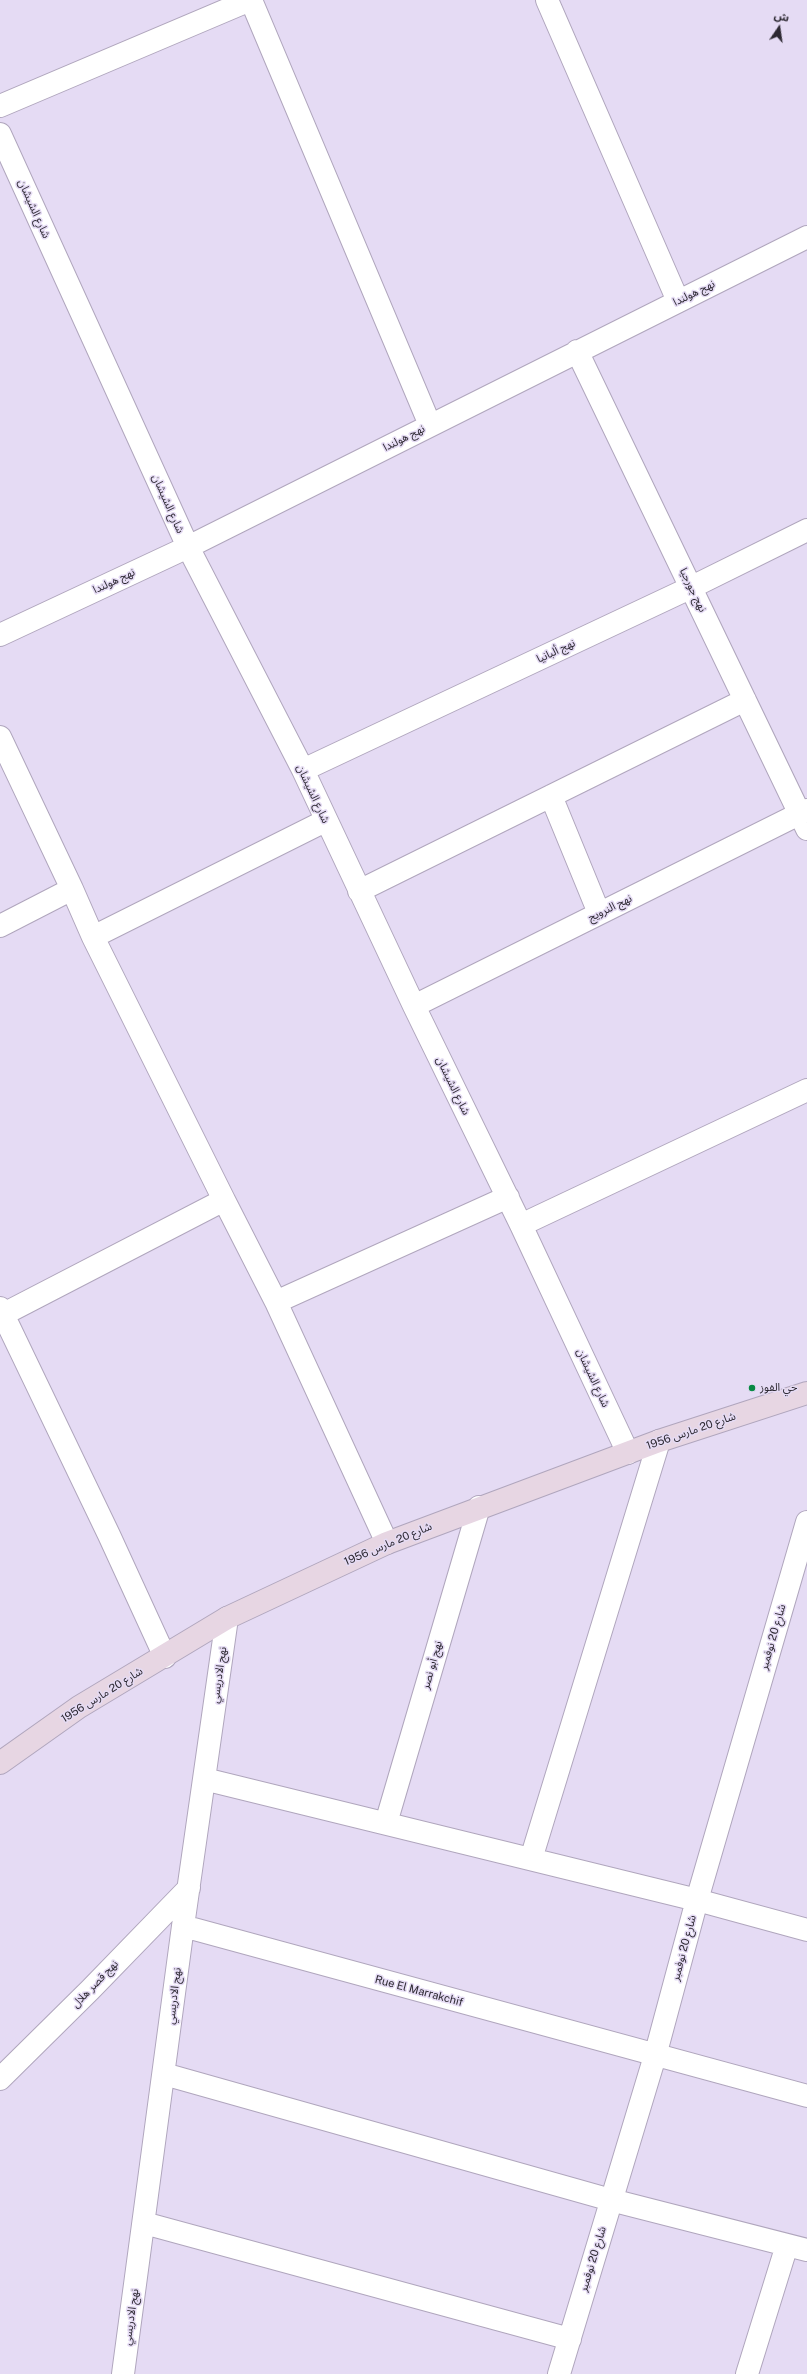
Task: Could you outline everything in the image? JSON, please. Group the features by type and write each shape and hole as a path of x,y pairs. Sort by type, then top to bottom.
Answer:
{"street":[{"path":"0,106 250,0 430,425"},
{"path":"547,0 678,301"},
{"name":"شارع الشيشان","path":"0,134 188,547 303,770 325,821 414,1006 522,1225 628,1453"},
{"name":"نهج هولندا","path":"0,635 188,547 807,237"},
{"name":"نهج جورجيا","path":"577,351 692,587 745,700 805,818"},
{"name":"نهج ألبانيا","path":"303,770 692,587 807,530"},
{"path":"359,891 745,700"},
{"path":"0,737 93,937 276,1302 387,1542"},
{"path":"551,796 599,913"},
{"name":"نهج النرويج","path":"414,1006 599,913 805,818"},
{"path":"93,937 325,821"},
{"path":"0,926 72,889"},
{"path":"522,1225 807,1090"},
{"path":"276,1302 508,1197"},
{"path":"164,1657 109,1535 1,1313 224,1200"},
{"name":"شارع 20 مارس 1956","path":"0,1763 79,1707 227,1618 387,1542 659,1441 807,1393"},
{"path":"531,1858 659,1441"},
{"name":"نهج أبو نصر","path":"386,1823 479,1507"},
{"name":"شارع 20 نوفمبر","path":"559,2374 655,2056 697,1900 807,1522"},
{"name":"نهج الادريسي","path":"123,2374 183,1926 227,1618"},
{"path":"204,1779 531,1858 697,1900 807,1930"},
{"name":"نهج قصر هلال","path":"0,2079 90,1990 189,1888"},
{"name":"Rue El Marrakchif","path":"183,1926 655,2056 807,2096"},
{"path":"164,2074 611,2200 797,2248 747,2374"},
{"path":"144,2223 570,2339"}],"place":[{"name":"حي الفوز","path":"752,1388"}]}
